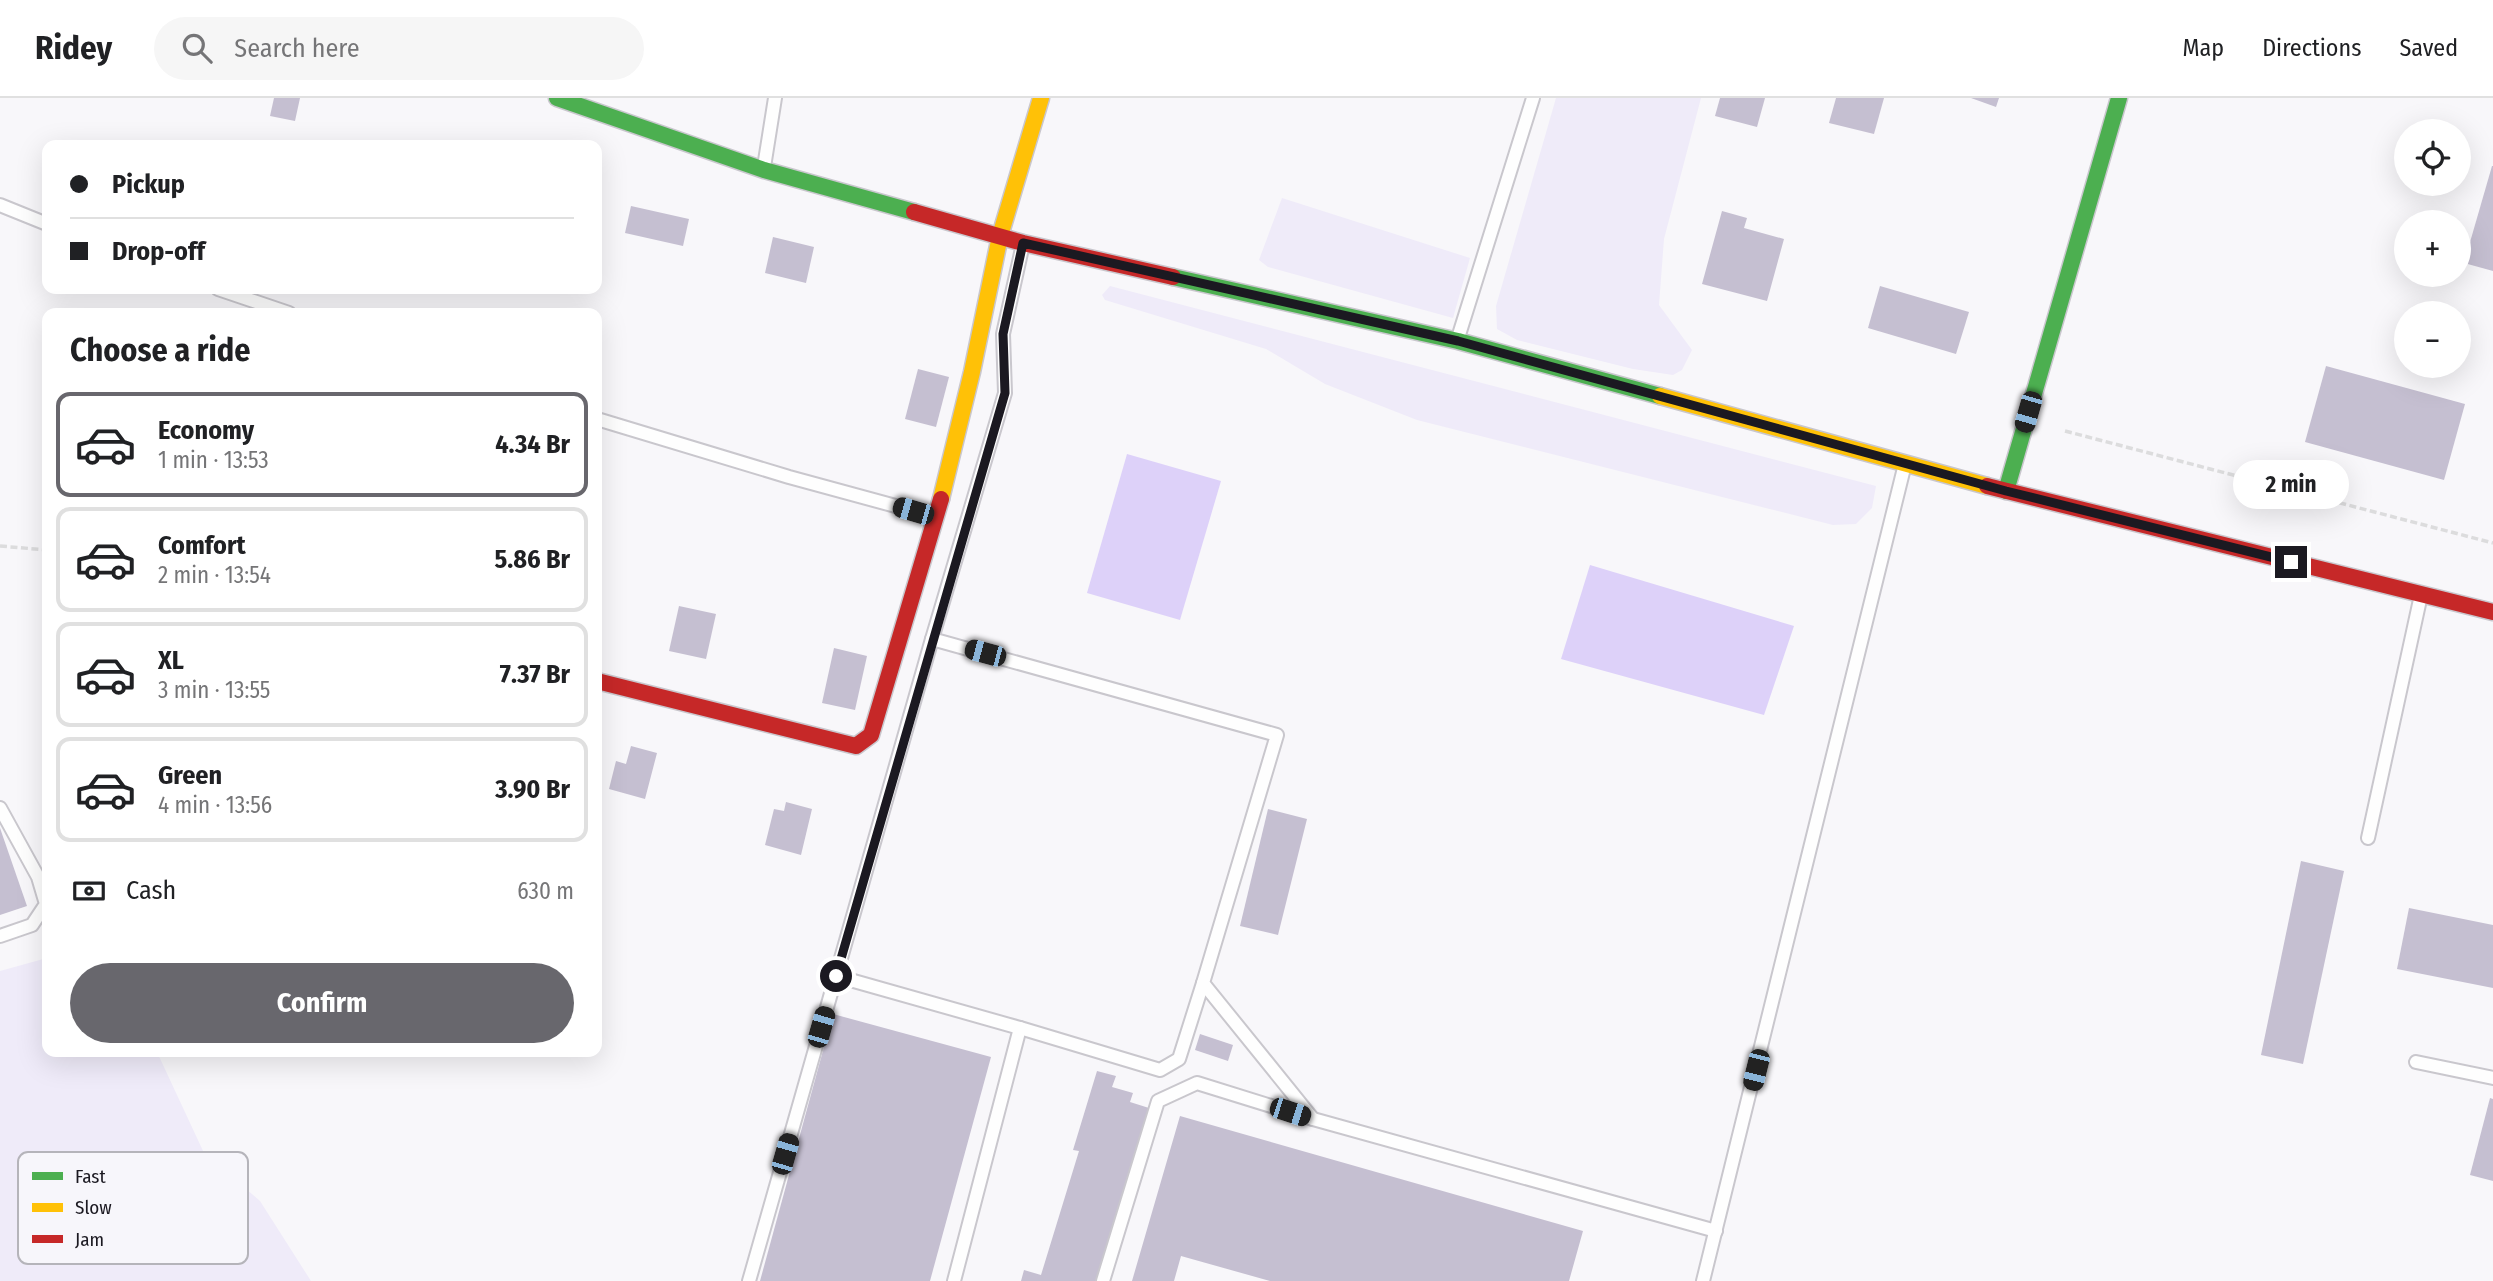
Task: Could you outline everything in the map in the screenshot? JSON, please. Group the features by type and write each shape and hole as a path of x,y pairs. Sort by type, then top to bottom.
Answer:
{"street":[{"path":"558,98 764,170 1023,243 1458,341 2006,491 2493,612"},
{"path":"602,682 856,746 871,735 937,517 972,372 1000,236 1041,98"},
{"path":"2006,491 2119,98"}],"lane":[{"path":"764,170 775,98"},
{"path":"1458,341 1533,98"},
{"path":"0,205 42,222"},
{"path":"749,1281 1005,393 1003,334 1023,243"},
{"path":"233,294 274,308"},
{"path":"602,421 789,477 937,517"},
{"path":"1703,1281 1905,464"},
{"path":"2368,838 2421,595"},
{"path":"836,976 1160,1070 1179,1059 1277,735 932,639"},
{"path":"0,808 38,877 42,890"},
{"path":"0,936 32,925 42,910"},
{"path":"1203,983 1313,1119"},
{"path":"954,1281 1020,1028"},
{"path":"2416,1062 2493,1078"},
{"path":"1103,1281 1158,1101 1197,1083 1313,1119 1716,1231"}],"path":[{"path":"2065,431 2493,543"},
{"path":"0,546 42,550"}],"shaded area":[{"path":"1556,98 1701,98 1664,239 1659,305 1692,350 1682,370 1673,375 1633,369 1517,340 1497,329 1496,306"},
{"path":"1282,198 1470,258 1453,318 1268,267 1259,260"},
{"path":"1110,286 1876,486 1872,508 1856,524 1833,525 1417,420 1325,384 1266,349 1105,300 1102,295"},
{"path":"1127,454 1221,481 1180,620 1087,593"},
{"path":"1590,565 1794,626 1764,715 1561,659"},
{"path":"42,959 42,1057 159,1057 204,1152 18,1152 18,1264 248,1264 248,1191 260,1201 311,1281 0,1281 0,971"}],"building":[{"path":"274,98 300,98 295,121 270,116"},
{"path":"1720,98 1765,98 1757,127 1715,116"},
{"path":"1836,98 1884,98 1874,134 1829,123"},
{"path":"1971,98 1999,98 1996,107"},
{"path":"2493,166 2493,271 2471,265 2471,239"},
{"path":"631,206 689,219 683,246 625,233"},
{"path":"1722,211 1747,218 1744,228 1784,239 1767,301 1702,284"},
{"path":"773,237 814,247 806,283 765,273"},
{"path":"1880,286 1969,312 1956,354 1868,328"},
{"path":"2326,366 2465,404 2444,480 2305,442"},
{"path":"918,369 949,377 936,427 905,419"},
{"path":"679,606 716,614 706,659 669,651"},
{"path":"834,648 867,656 855,710 822,703"},
{"path":"631,746 657,753 645,799 609,789 616,761 626,764"},
{"path":"786,802 812,809 801,855 765,845 774,809 784,811"},
{"path":"1268,809 1307,819 1278,935 1240,926"},
{"path":"0,828 27,906 0,915"},
{"path":"2301,861 2344,871 2303,1064 2261,1055"},
{"path":"2409,908 2493,925 2493,988 2397,969"},
{"path":"833,1014 991,1057 930,1281 760,1281"},
{"path":"1200,1034 1233,1045 1228,1061 1195,1050"},
{"path":"1097,1071 1116,1076 1112,1087 1133,1093 1130,1102 1149,1108 1097,1281 1021,1281 1024,1270 1041,1275 1079,1151 1073,1150"},
{"path":"2490,1098 2493,1099 2493,1181 2470,1175"},
{"path":"1180,1116 1583,1231 1569,1281 1270,1281 1181,1256 1174,1281 1132,1281"}],"traffic: fast":[{"path":"557,98 764,170 914,212"},
{"path":"2006,491 2119,98"},
{"path":"1173,277 1458,341 1660,396"}],"traffic: slow":[{"path":"941,499 972,372 1000,236 1041,98"},
{"path":"1660,396 1987,486"}],"traffic: jam":[{"path":"914,212 1023,243 1173,277"},
{"path":"1987,486 2493,612"},
{"path":"602,682 856,746 871,735 941,499"}],"route":[{"path":"836,976 1005,393 1003,334 1023,243 1458,341 2006,491 2291,562"}]}
